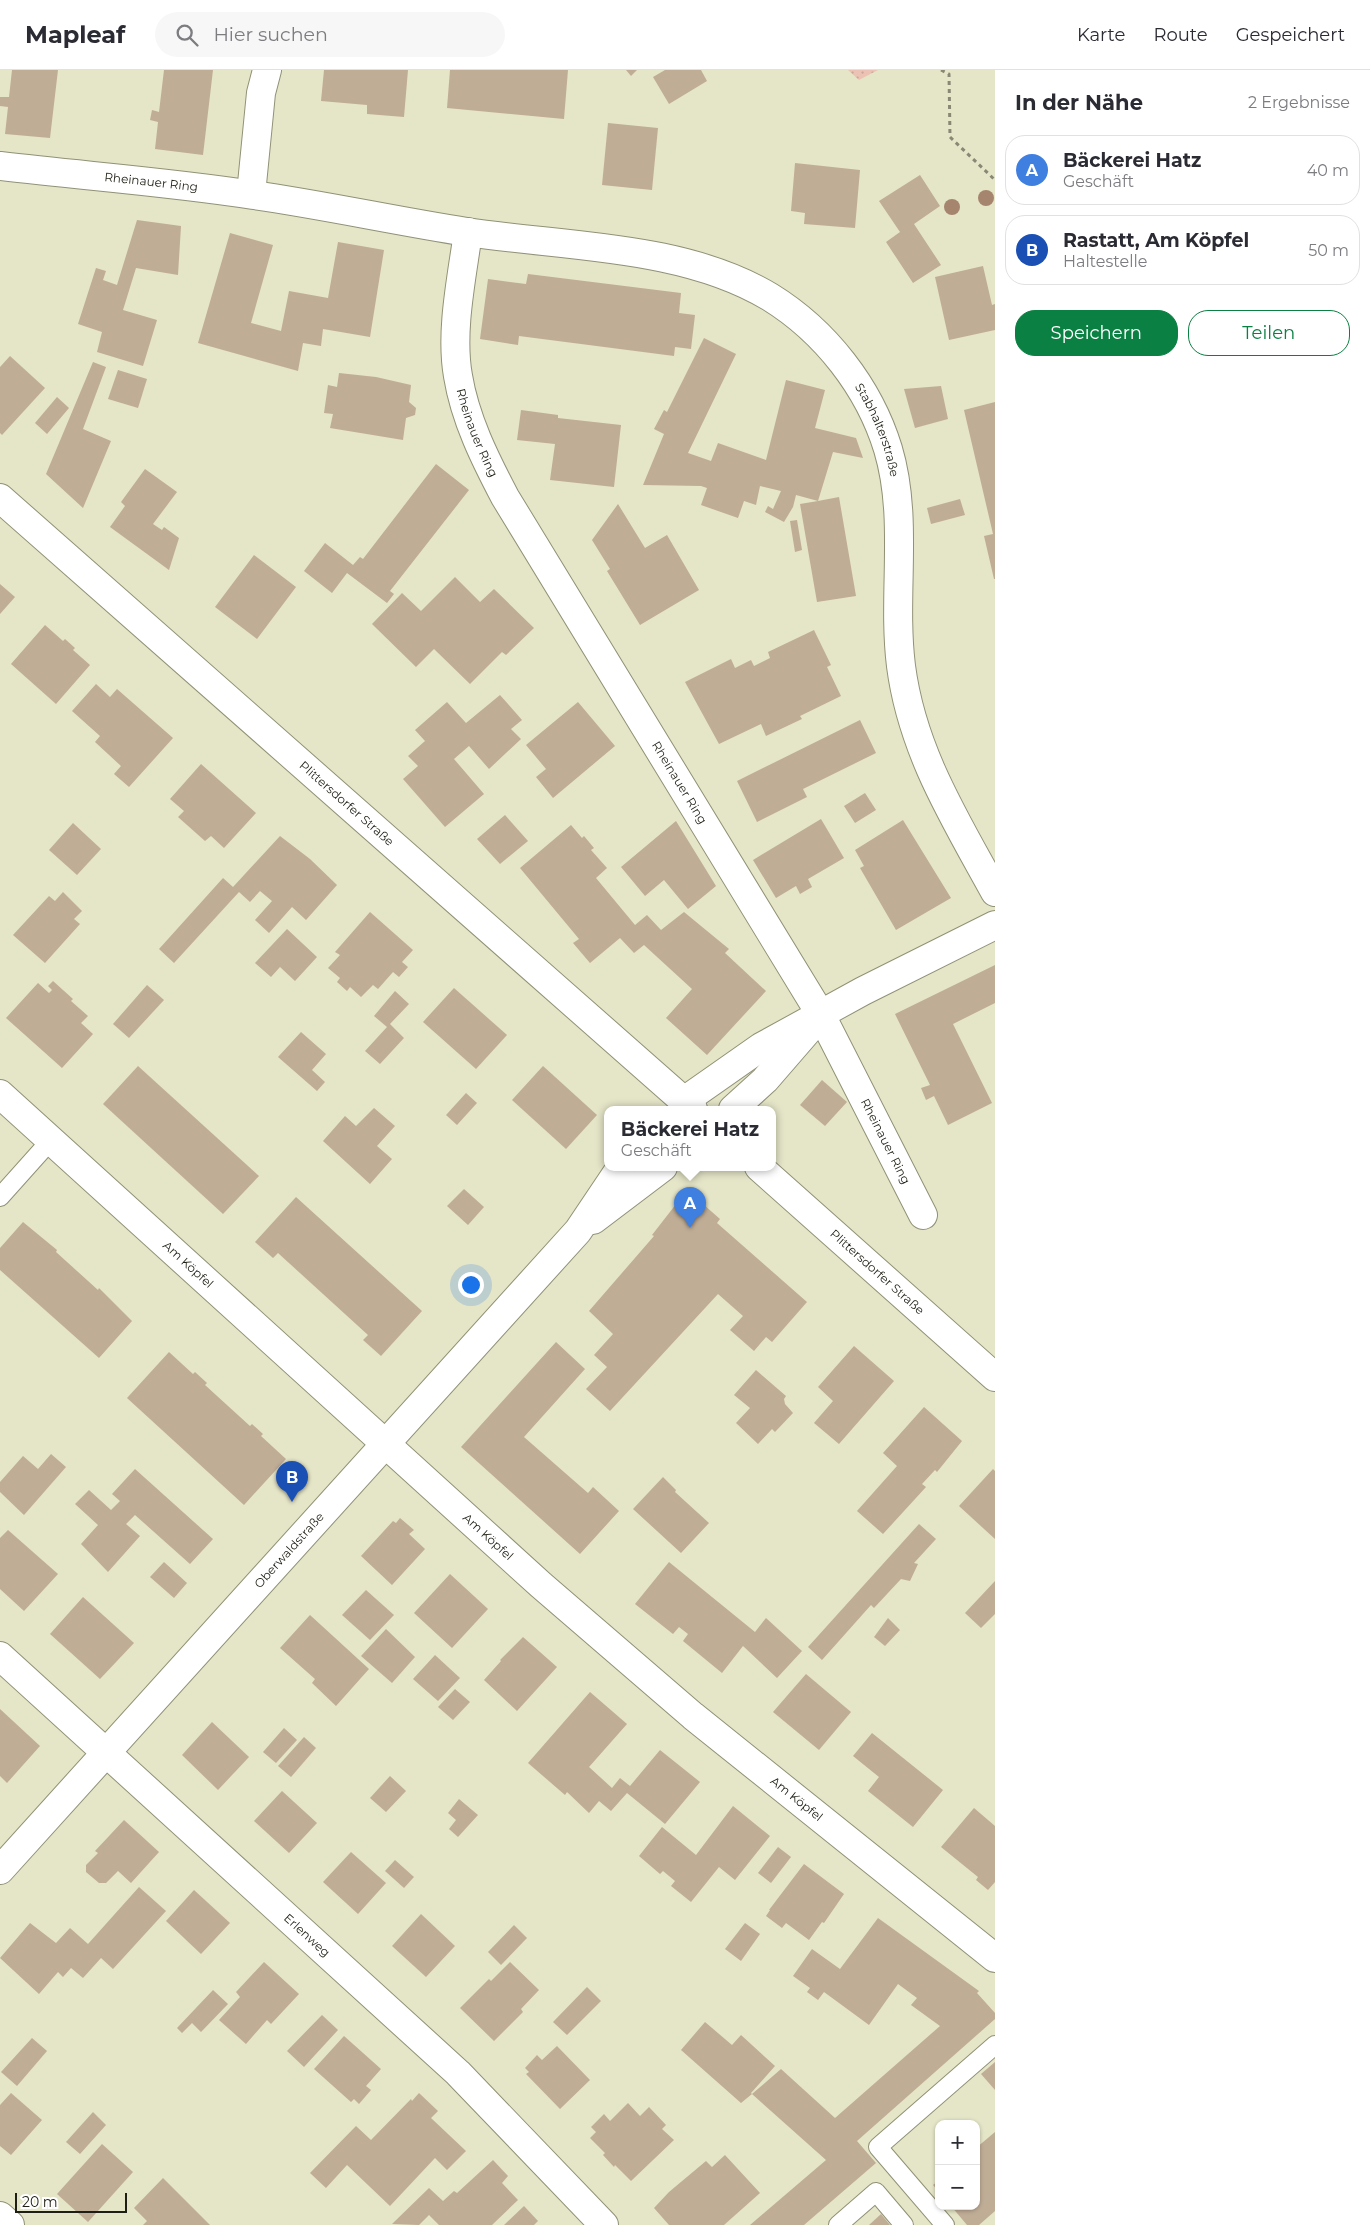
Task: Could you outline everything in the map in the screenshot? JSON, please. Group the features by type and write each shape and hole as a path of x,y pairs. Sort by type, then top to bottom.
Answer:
{"street":[{"path":"251,194 261,93 267,70"},
{"name":"Rheinauer Ring","path":"0,166 251,194 468,232 456,329 457,376 468,417 483,455 504,497 820,1015 923,1215"},
{"name":"Stabhalterstraße","path":"468,232 644,254 692,264 733,278 769,296 797,316 826,342 853,377 873,411 888,448 897,490 900,662 908,710 922,751 939,789 995,892"},
{"name":"Plittersdorfer Straße","path":"0,498 684,1106"},
{"path":"684,1106 761,1047 863,991 995,925"},
{"path":"736,1106 765,1080 820,1015"},
{"name":"Am Köpfel","path":"0,1094 542,1586 693,1716 995,1958"},
{"name":"Oberwaldstraße","path":"0,1870 578,1231 618,1171"},
{"name":"Oberwaldstraße","path":"578,1231 658,1171"},
{"name":"Plittersdorfer Straße","path":"763,1171 995,1377"},
{"name":"Erlenweg","path":"0,1656 458,2073 604,2225"},
{"path":"0,2216 10,2225"}],"lane":[{"path":"0,1197 51,1140"},
{"path":"944,2225 878,2147 995,2045"},
{"path":"838,2225 876,2192 904,2225"}],"path":[{"path":"941,70 949,74 950,137 995,180"}],"shaded area":[{"path":"848,70 878,70 859,80"}],"building":[{"path":"12,70 58,70 50,138 5,134 8,107 0,106 0,97 9,97"},
{"path":"164,70 213,70 203,155 155,149 158,122 150,120 152,110 159,112"},
{"path":"324,70 408,70 404,117 367,114 367,105 321,101"},
{"path":"450,70 568,70 564,119 447,108"},
{"path":"626,70 637,70 631,76"},
{"path":"665,70 701,70 707,81 669,104 653,77"},
{"path":"608,123 658,128 652,190 602,185"},
{"path":"795,163 860,170 855,228 804,224 805,213 791,211"},
{"path":"920,175 940,206 914,224 941,265 913,283 886,242 900,232 879,201"},
{"path":"137,220 181,226 178,275 136,268 123,310 157,320 143,366 97,352 102,332 78,324 96,268 106,271 103,280 117,285"},
{"path":"230,233 273,245 251,323 281,331 289,291 328,298 338,242 384,250 370,337 323,329 321,346 303,343 298,371 198,343"},
{"path":"983,266 992,305 995,304 995,330 949,340 935,277"},
{"path":"528,274 681,293 679,313 695,315 691,349 675,347 674,356 519,336 518,345 480,339 488,279 526,284"},
{"path":"704,338 736,354 688,453 711,461 718,443 766,460 786,380 825,390 815,428 856,438 863,458 833,452 818,501 796,495 793,507 784,522 765,512 768,506 773,509 781,491 760,486 756,505 744,501 738,518 701,505 707,488 701,486 643,485 664,434 654,429 664,410 667,412"},
{"path":"10,356 45,388 2,435 0,433 0,367"},
{"path":"93,362 106,367 83,429 111,441 83,508 46,474"},
{"path":"118,370 147,379 138,408 108,399"},
{"path":"339,373 376,377 411,385 409,402 416,408 415,415 406,418 403,440 330,428 333,414 324,413 328,385 337,387"},
{"path":"941,386 948,419 915,428 904,389"},
{"path":"57,397 69,408 47,434 35,423"},
{"path":"995,402 994,579 984,536 993,534 964,410"},
{"path":"521,410 558,415 558,418 621,425 614,487 550,480 555,444 517,440"},
{"path":"436,464 469,490 390,591 394,594 387,603 347,573 332,593 304,571 325,543 353,565 360,557 363,559"},
{"path":"145,469 177,492 153,524 162,530 164,527 179,538 169,570 110,527 125,506 121,502"},
{"path":"839,497 856,596 817,602 800,504"},
{"path":"960,499 965,515 931,524 927,508"},
{"path":"618,504 645,548 667,535 699,590 640,625 607,571 610,569 592,540"},
{"path":"797,520 802,550 795,552 790,521"},
{"path":"254,555 296,587 257,639 215,607"},
{"path":"455,577 480,602 494,589 534,628 506,655 502,652 470,684 434,649 416,667 372,624 402,593 421,611"},
{"path":"0,584 15,597 0,614"},
{"path":"45,625 63,641 65,639 75,648 73,650 90,665 56,704 11,664"},
{"path":"814,630 831,665 827,667 841,696 800,716 802,719 766,736 761,724 719,744 685,682 731,659 735,668 751,660 754,666 770,658 768,652"},
{"path":"96,684 110,697 117,689 173,738 129,787 114,774 121,766 95,742 100,736 72,711"},
{"path":"500,695 522,720 511,729 521,739 489,769 469,746 454,759 484,794 445,827 403,779 418,766 408,756 425,741 415,730 447,702 466,723"},
{"path":"578,702 615,746 553,798 536,777 546,769 526,745"},
{"path":"860,720 876,753 803,789 807,797 757,822 737,781"},
{"path":"201,764 256,813 224,848 211,836 205,841 178,817 184,811 170,799"},
{"path":"865,793 876,810 855,823 844,806"},
{"path":"505,815 528,841 500,864 477,839"},
{"path":"821,819 844,858 808,879 812,887 800,894 796,886 776,898 753,860"},
{"path":"903,820 951,898 896,930 860,868 864,866 855,850"},
{"path":"676,821 716,886 688,909 664,880 645,896 621,867"},
{"path":"73,823 101,849 77,875 49,850"},
{"path":"571,825 582,838 584,836 594,848 591,850 607,868 596,878 635,925 647,915 661,930 684,912 729,949 725,953 766,991 707,1055 666,1018 692,989 644,945 634,953 620,938 590,963 573,943 579,939 520,868"},
{"path":"280,836 310,859 337,885 306,920 292,907 269,933 255,920 272,901 260,891 250,902 239,892 174,963 159,949 223,878 233,887"},
{"path":"63,892 82,911 74,919 80,924 45,963 13,935 49,896 55,901"},
{"path":"370,912 413,950 402,962 408,967 399,977 393,972 378,989 373,985 361,997 350,987 347,991 337,982 340,978 328,968 340,955 335,952"},
{"path":"287,929 317,957 295,981 280,967 271,977 255,963"},
{"path":"995,965 995,1003 953,1024 992,1103 948,1125 934,1096 926,1100 921,1088 930,1085 895,1014"},
{"path":"53,981 88,1016 81,1023 93,1034 62,1068 6,1018 38,983 49,993 52,990 48,986"},
{"path":"147,985 164,1000 129,1038 113,1024"},
{"path":"454,988 507,1035 476,1069 423,1022"},
{"path":"395,991 409,1004 390,1024 404,1038 380,1064 365,1051 387,1027 374,1016"},
{"path":"301,1032 326,1054 312,1070 325,1082 317,1091 278,1057"},
{"path":"138,1066 259,1176 223,1214 103,1104"},
{"path":"543,1066 597,1115 566,1149 512,1100"},
{"path":"822,1080 847,1102 825,1126 800,1105"},
{"path":"466,1093 477,1103 457,1125 446,1115"},
{"path":"374,1108 395,1126 377,1146 392,1159 370,1184 323,1141 345,1116 356,1126"},
{"path":"464,1189 484,1207 468,1225 447,1206"},
{"path":"687,1190 720,1219 717,1223 807,1302 772,1342 766,1337 754,1351 730,1330 743,1316 718,1294 610,1411 586,1389 607,1367 594,1355 613,1334 589,1311 654,1236 652,1235"},
{"path":"296,1197 422,1311 381,1356 363,1340 368,1335 278,1253 273,1258 255,1242"},
{"path":"23,1222 57,1250 56,1252 98,1290 99,1288 132,1321 99,1358 0,1270 0,1248"},
{"path":"556,1342 585,1369 524,1437 588,1493 593,1487 619,1511 580,1554 461,1447"},
{"path":"854,1346 894,1381 839,1444 814,1423 833,1401 818,1387"},
{"path":"169,1352 193,1374 195,1372 207,1383 205,1385 250,1426 252,1424 263,1434 261,1436 286,1459 244,1505 127,1398"},
{"path":"756,1370 786,1396 784,1399 785,1404 793,1413 775,1432 772,1429 758,1444 736,1423 750,1408 734,1395"},
{"path":"924,1407 962,1441 937,1472 935,1470 922,1484 926,1487 883,1534 857,1511 897,1466 883,1453"},
{"path":"51,1454 66,1467 24,1515 0,1492 0,1482 23,1456 38,1469"},
{"path":"135,1469 213,1539 190,1564 135,1515 126,1524 140,1536 108,1572 81,1544 98,1525 75,1504 89,1490 111,1510 120,1501 112,1494"},
{"path":"993,1469 995,1471 995,1539 959,1506"},
{"path":"663,1477 676,1490 675,1492 709,1523 681,1553 633,1509"},
{"path":"400,1518 414,1530 409,1534 425,1549 392,1585 361,1556 393,1521 396,1523"},
{"path":"919,1524 936,1539 914,1563 918,1564 910,1581 901,1579 874,1608 871,1605 822,1660 808,1647"},
{"path":"8,1530 58,1574 24,1611 0,1589 0,1538"},
{"path":"164,1562 187,1583 174,1598 150,1577"},
{"path":"669,1562 755,1632 766,1618 802,1651 777,1678 743,1646 722,1673 683,1641 688,1634 679,1627 673,1634 635,1604"},
{"path":"450,1574 488,1609 452,1648 414,1613"},
{"path":"995,1581 995,1614 981,1628 965,1613"},
{"path":"366,1590 394,1615 370,1640 342,1615"},
{"path":"83,1597 134,1643 100,1679 50,1634"},
{"path":"310,1615 369,1669 336,1706 312,1683 315,1679 280,1648"},
{"path":"888,1618 900,1630 885,1646 874,1637"},
{"path":"386,1629 415,1657 392,1683 361,1656"},
{"path":"523,1637 557,1667 517,1711 484,1680 500,1660"},
{"path":"435,1655 460,1678 438,1701 413,1679"},
{"path":"806,1674 851,1712 819,1750 773,1712"},
{"path":"455,1689 470,1702 453,1720 438,1707"},
{"path":"590,1692 627,1724 589,1767 612,1788 620,1778 630,1786 660,1750 700,1782 665,1824 627,1793 611,1811 599,1801 589,1813 567,1792 565,1795 528,1763"},
{"path":"0,1709 40,1746 7,1783 0,1776"},
{"path":"212,1722 249,1757 218,1790 182,1755"},
{"path":"284,1728 297,1740 276,1763 263,1752"},
{"path":"872,1733 943,1790 913,1827 868,1791 879,1777 853,1756"},
{"path":"304,1737 316,1748 291,1777 278,1766"},
{"path":"390,1776 406,1791 386,1812 370,1798"},
{"path":"282,1791 317,1823 289,1853 254,1821"},
{"path":"459,1799 478,1815 458,1837 449,1829 456,1820 448,1813"},
{"path":"733,1806 770,1836 735,1880 719,1867 691,1902 671,1886 675,1881 663,1871 660,1874 639,1856 662,1827 696,1855"},
{"path":"974,1808 995,1826 995,1882 988,1890 976,1880 978,1877 941,1847"},
{"path":"124,1820 159,1852 131,1883 118,1871 106,1883 99,1883 86,1872 86,1865 98,1853 95,1851"},
{"path":"778,1847 791,1857 771,1883 758,1873"},
{"path":"351,1852 386,1883 358,1914 323,1882"},
{"path":"395,1860 414,1877 404,1888 385,1871"},
{"path":"804,1864 844,1894 824,1923 822,1922 809,1940 786,1923 782,1928 766,1916"},
{"path":"139,1887 166,1911 113,1969 101,1958 83,1978 71,1968 63,1977 58,1972 39,1994 0,1958 30,1923 56,1943 70,1928 88,1944"},
{"path":"194,1890 230,1923 201,1954 166,1921"},
{"path":"421,1914 455,1946 426,1977 392,1946"},
{"path":"878,1918 979,1991 977,1993 995,2013 995,2019 857,2141 876,2163 804,2225 750,2225 826,2160 752,2094 781,2069 835,2118 940,2026 911,2005 917,1998 898,1984 869,2025 824,1992 818,2000 807,1992 810,1988 793,1976 812,1949 840,1969"},
{"path":"745,1923 760,1934 741,1961 725,1949"},
{"path":"514,1925 527,1938 501,1965 488,1952"},
{"path":"264,1962 299,1994 271,2024 267,2020 246,2044 219,2020 240,1997 236,1992"},
{"path":"510,1962 539,1990 521,2009 523,2012 494,2041 460,2008 489,1979 491,1981"},
{"path":"587,1987 601,2001 567,2035 553,2022"},
{"path":"213,1990 228,2004 201,2032 192,2023 182,2033 177,2028"},
{"path":"322,2015 338,2030 304,2067 287,2051"},
{"path":"705,2022 732,2045 741,2035 775,2066 752,2094 741,2103 681,2050"},
{"path":"344,2036 381,2069 366,2086 371,2090 359,2104 354,2099 351,2102 314,2069"},
{"path":"32,2038 47,2051 17,2086 1,2072"},
{"path":"557,2046 590,2080 560,2109 526,2074 529,2072 525,2068 537,2055 542,2060"},
{"path":"995,2062 995,2090 981,2074"},
{"path":"11,2093 42,2120 11,2155 0,2146 0,2105"},
{"path":"419,2093 438,2111 431,2118 466,2151 447,2170 435,2158 390,2206 347,2165 326,2188 310,2173 356,2126 371,2140"},
{"path":"628,2103 640,2116 649,2107 666,2125 662,2129 674,2140 631,2181 615,2165 614,2167 603,2155 605,2153 590,2138 596,2132 591,2127 604,2114 610,2121"},
{"path":"93,2112 106,2125 80,2154 66,2142"},
{"path":"995,2132 995,2211 979,2225 967,2225 954,2210 980,2210 980,2145"},
{"path":"102,2144 133,2172 88,2222 57,2194"},
{"path":"725,2155 760,2193 724,2225 669,2225 654,2208 669,2192 706,2161 712,2167"},
{"path":"493,2160 508,2176 502,2183 518,2200 492,2225 439,2225 429,2215 419,2225 392,2224 429,2188 443,2201 454,2191 457,2193"},
{"path":"163,2178 210,2225 143,2225 147,2221 134,2208"},
{"path":"524,2206 538,2221 534,2225 504,2225"},
{"path":"881,2214 890,2225 869,2225"}],"place":[{"name":"Bäckerei Hatz","path":"690,1228"},
{"name":"Rastatt, Am Köpfel","path":"292,1502"}]}
